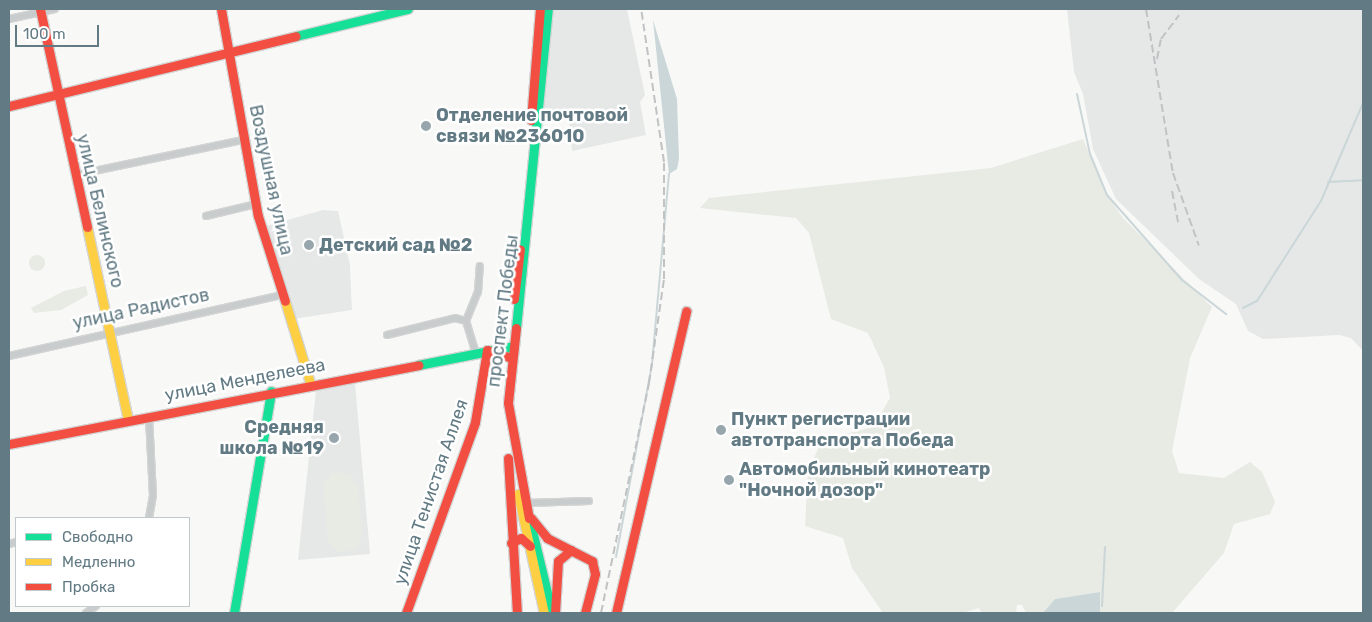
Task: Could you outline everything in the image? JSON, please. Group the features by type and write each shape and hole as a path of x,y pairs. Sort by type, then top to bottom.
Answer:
{"street":[{"path":"9,19 41,10 54,9"},
{"name":"Воздушная улица","path":"221,9 256,204 281,295 310,383"},
{"path":"9,106 58,96 408,9"},
{"name":"проспект Победы","path":"511,346 523,232 540,9"},
{"name":"проспект Победы","path":"544,613 530,546 508,458 502,400 529,230 548,9"},
{"name":"улица Белинского","path":"41,10 128,420"},
{"path":"76,175 243,140"},
{"path":"206,216 256,204"},
{"path":"475,351 466,321 478,292 480,266"},
{"name":"улица Радистов","path":"9,356 110,331 281,295"},
{"path":"616,613 686,311"},
{"path":"386,335 455,318 466,321"},
{"name":"улица Менделеева","path":"9,444 310,383 475,351 511,346"},
{"name":"улица Менделеева","path":"487,350 509,357"},
{"name":"улица Тенистая Аллея","path":"406,613 475,422 487,350"},
{"name":"проспект Победы","path":"509,357 510,423 553,613"},
{"path":"234,613 271,392"},
{"path":"149,416 153,496 149,517"},
{"path":"508,458 511,542 517,613"},
{"path":"527,503 589,501"},
{"path":"531,518 547,538 586,556 594,567 585,613"},
{"path":"511,542 521,538 530,546"},
{"path":"553,613 558,561 571,550"}],"shaded area":[{"path":"551,9 627,9 645,95 640,102 646,135 572,151 568,112 542,109"},
{"path":"1067,9 1363,9 1363,351 1351,338 1339,335 1263,339 1248,331 1236,304 1199,279 1116,199 1093,149 1083,94 1074,72"},
{"path":"653,20 677,99 679,159 677,169 669,174"},
{"path":"1083,139 1107,195 1123,218 1212,307 1190,358 1172,451 1179,473 1224,478 1250,462 1262,472 1275,502 1270,514 1234,524 1224,553 1172,613 1100,613 1100,592 1055,599 1043,613 1026,613 1022,605 1017,605 1016,613 982,613 979,608 962,613 883,613 852,568 843,538 805,526 808,472 822,440 873,427 890,398 884,367 868,333 831,319 809,233 796,218 700,208 709,198 991,168"},
{"name":"Детский сад №2","path":"323,210 338,211 350,265 352,310 293,319 266,226"},
{"path":"34,255 40,255 45,260 43,269 34,271 29,266 29,260"},
{"path":"86,286 88,295 61,310 34,313 31,308 64,291"},
{"name":"Средняя школа №19","path":"355,383 370,554 298,560 316,390"},
{"path":"332,472 350,474 358,485 362,534 358,547 350,551 338,552 328,541 323,485"},
{"path":"1100,592 1100,613 1043,613 1055,599"}],"waterway":[{"path":"1077,94 1090,154 1107,195 1182,280 1226,314"},
{"path":"1243,308 1257,301 1321,201 1363,103"},
{"path":"616,557 652,364 669,174"},
{"path":"1328,182 1363,180"},
{"path":"1102,606 1105,547"}],"railway":[{"path":"601,613 649,383 664,279 664,162 641,9"},
{"path":"1146,9 1173,173 1199,246"},
{"path":"1157,59 1161,39 1179,15"},
{"path":"1172,191 1178,222"}],"traffic: fast":[{"path":"296,36 408,9"},
{"path":"516,328 548,9"},
{"path":"418,365 514,346"},
{"path":"234,613 271,391"},
{"path":"529,518 552,613"}],"traffic: slow":[{"path":"87,227 128,420"},
{"path":"285,301 310,383"},
{"path":"518,494 544,613"}],"traffic: jam":[{"path":"40,9 87,227"},
{"path":"221,9 258,216 285,301"},
{"path":"531,120 540,9"},
{"path":"9,106 296,36"},
{"path":"514,299 520,249"},
{"path":"616,613 686,311"},
{"path":"516,328 508,403 529,518"},
{"path":"487,350 512,358"},
{"path":"406,613 475,422 487,350"},
{"path":"9,444 418,365"},
{"path":"508,458 517,613"},
{"path":"531,518 547,538 592,561 595,574 585,613"},
{"path":"511,543 521,538 530,546"},
{"path":"555,613 558,561 571,550"}],"place":[{"name":"Отделение почтовой связи №236010","path":"426,126"},
{"name":"Детский сад №2","path":"309,245"},
{"name":"Пункт регистрации автотранспорта Победа","path":"721,430"},
{"name":"Средняя школа №19","path":"334,438"},
{"name":"Автомобильный кинотеатр \"Ночной дозор\"","path":"729,480"}]}
